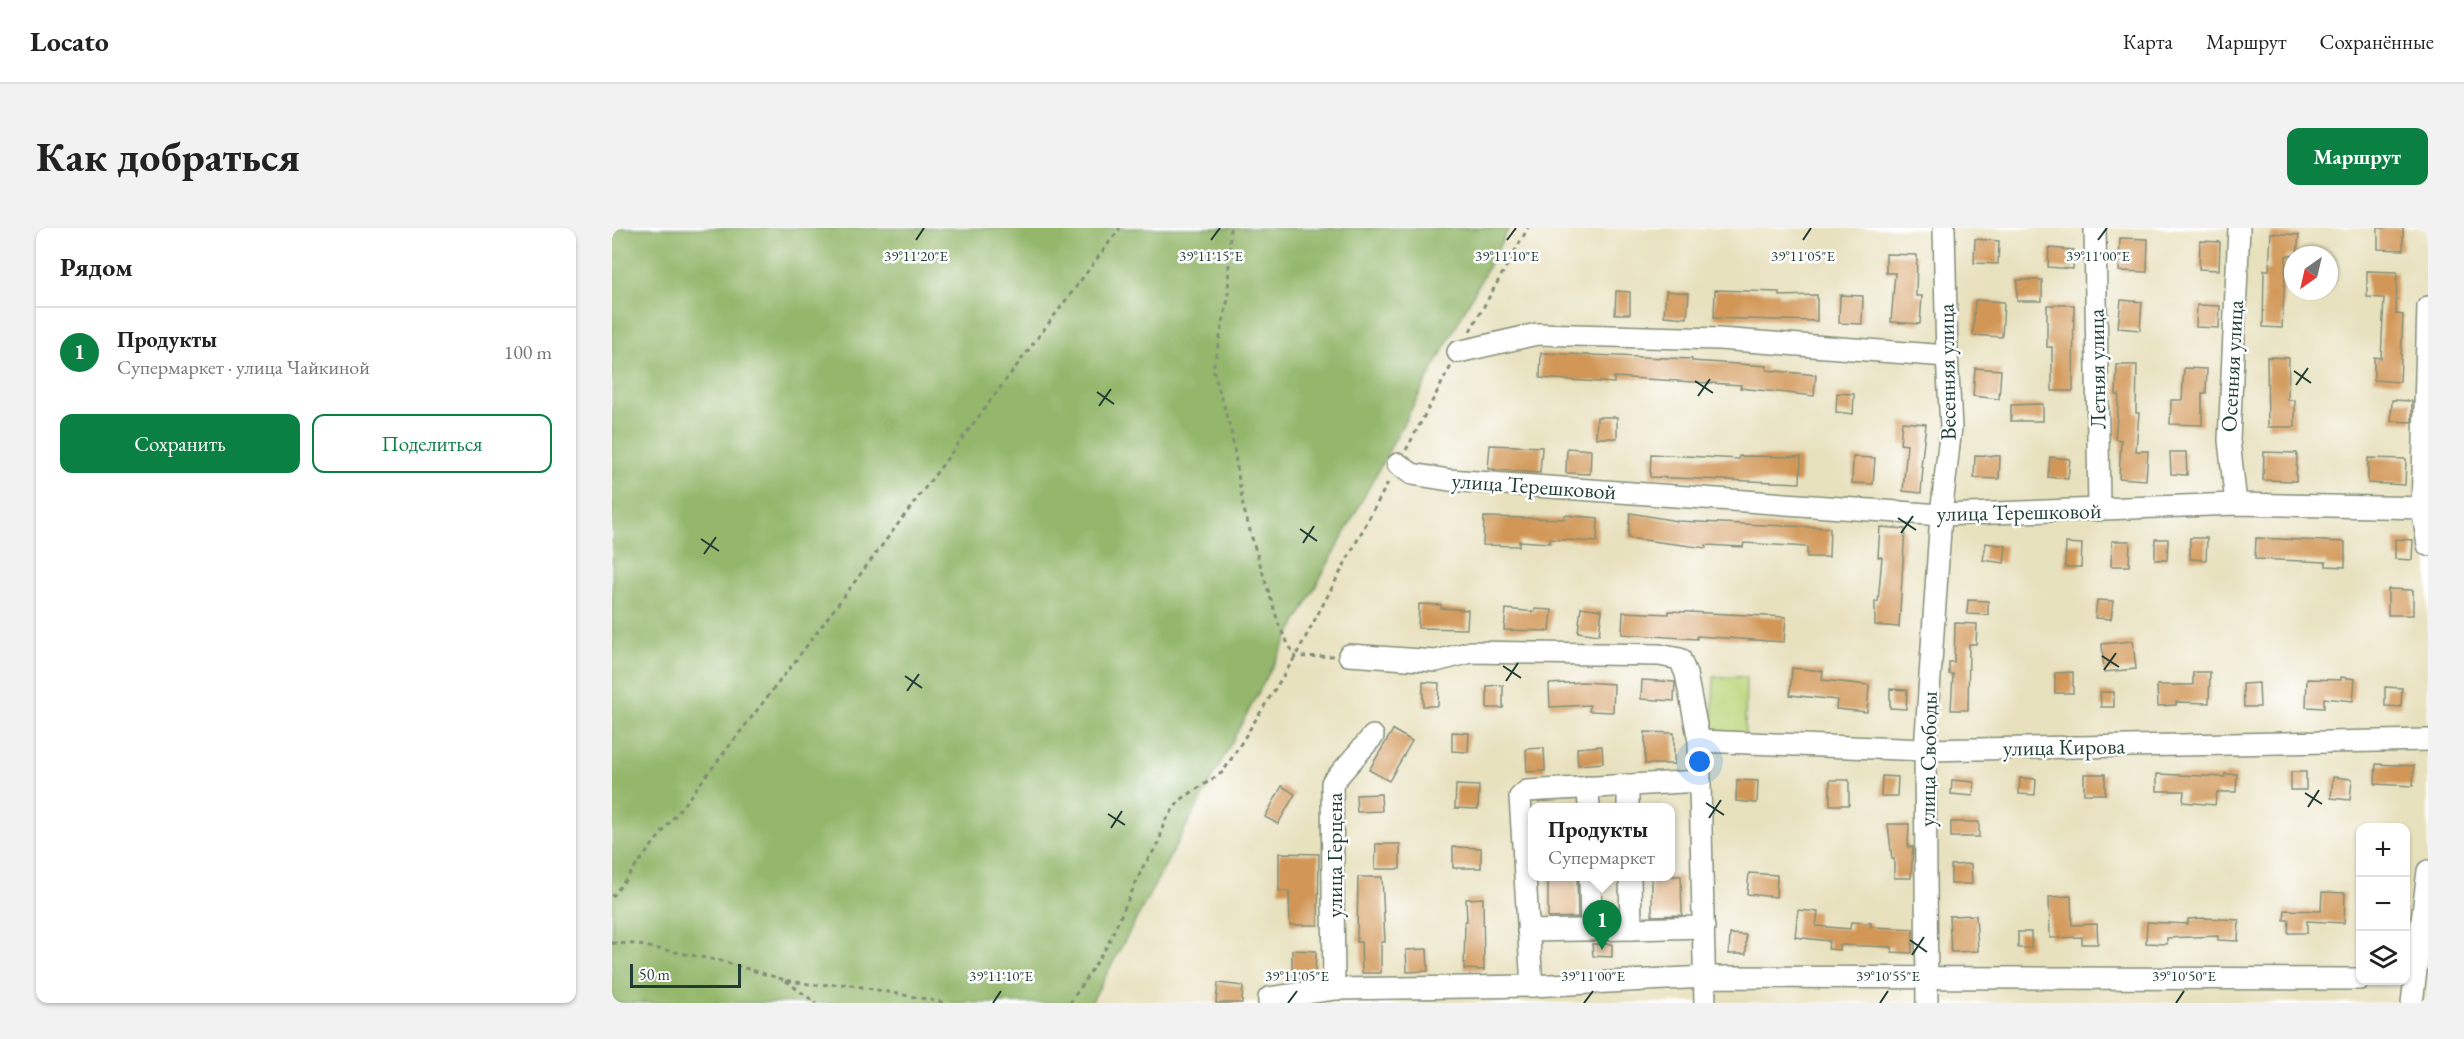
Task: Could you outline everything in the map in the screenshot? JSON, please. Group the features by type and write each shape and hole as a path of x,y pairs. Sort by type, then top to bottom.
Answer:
{"street":[{"name":"Весенняя улица","path":"1941,515 1951,427 1944,228"},
{"name":"Летняя улица","path":"2095,228 2098,510"},
{"name":"Осенняя улица","path":"2236,504 2229,440 2239,228"},
{"path":"2428,307 2425,508 2428,545"},
{"path":"1458,352 1537,334 1719,339 1947,356"},
{"name":"улица Терешковой","path":"1398,464 1412,474 1449,480 1941,515 2236,504 2425,508"},
{"name":"улица Свободы","path":"1928,1003 1925,750 1941,515"},
{"path":"1349,655 1436,661 1471,652 1659,655 1680,659 1686,674 1699,741 1705,1003"},
{"name":"улица Герцена","path":"1334,989 1332,783 1373,736"},
{"name":"улица Кирова","path":"1699,741 1925,750 2428,740"},
{"path":"1532,986 1520,797 1522,793 1527,790 1588,797 1628,785 1700,781"},
{"path":"1628,785 1628,803"},
{"path":"2412,1003 2428,871"},
{"path":"1590,881 1591,930"},
{"path":"1630,881 1630,929"},
{"path":"1528,931 1704,927"},
{"path":"1269,1001 1334,989 1532,986 1705,977 2356,979"}],"path":[{"path":"612,897 796,660 1120,228"},
{"path":"1230,228 1228,299 1213,369 1231,430 1243,506 1254,545 1280,628 1295,657"},
{"path":"1070,1003 1107,946 1144,865 1159,843 1164,822 1180,800 1223,772 1295,657 1458,352 1528,228"},
{"path":"1295,657 1349,655"},
{"path":"612,943 634,944 721,961 785,980 815,985 846,984 946,1003"},
{"path":"785,980 816,1003"}],"green space":[{"path":"612,228 1509,228 1091,1003 612,1003"},
{"path":"1714,677 1746,677 1745,734 1712,733"}],"building":[{"path":"2378,228 2403,228 2403,250 2378,249"},
{"path":"2271,233 2299,235 2298,246 2284,246 2282,328 2263,327 2264,270 2269,270"},
{"path":"2120,238 2148,239 2147,272 2119,271"},
{"path":"1975,239 1999,241 1998,264 1974,263"},
{"path":"2200,241 2220,242 2219,270 2199,269"},
{"path":"2049,248 2074,250 2073,269 2048,267"},
{"path":"1886,254 1917,255 1916,296 1922,296 1920,324 1891,322 1895,273 1886,273"},
{"path":"2367,271 2397,272 2396,314 2403,315 2400,382 2374,380 2374,357 2381,358 2384,298 2367,297"},
{"path":"2017,280 2042,280 2042,301 2017,301"},
{"path":"1715,290 1779,292 1779,296 1817,295 1817,321 1714,318"},
{"path":"1616,291 1630,292 1630,314 1615,314"},
{"path":"1666,291 1689,293 1687,318 1664,316"},
{"path":"1840,295 1863,296 1862,324 1839,323"},
{"path":"1975,300 2004,302 2002,337 1973,335"},
{"path":"2121,300 2142,302 2140,330 2118,328"},
{"path":"2047,305 2074,305 2073,391 2052,391 2052,347 2047,347"},
{"path":"2197,305 2220,306 2219,328 2196,327"},
{"path":"1541,353 1692,359 1692,361 1767,366 1766,370 1816,375 1814,396 1740,388 1741,385 1614,377 1614,383 1540,378"},
{"path":"2267,357 2289,358 2288,400 2295,400 2295,427 2268,427"},
{"path":"2117,365 2137,365 2136,413 2139,413 2136,451 2148,451 2146,480 2119,478 2121,440 2115,439 2119,395 2116,395"},
{"path":"1975,368 2001,370 1999,399 1973,396"},
{"path":"2184,368 2207,369 2206,393 2202,393 2202,425 2170,424 2171,400 2182,400"},
{"path":"1837,393 1854,394 1853,414 1836,412"},
{"path":"2392,400 2412,401 2412,422 2391,421"},
{"path":"2043,404 2043,421 2011,421 2011,405"},
{"path":"1597,417 1617,417 1617,438 1596,438"},
{"path":"1902,422 1926,424 1921,467 1923,467 1921,493 1903,491 1907,445 1900,444"},
{"path":"1490,445 1542,447 1540,473 1488,469"},
{"path":"1567,448 1591,450 1590,474 1566,473"},
{"path":"2170,452 2186,452 2187,475 2171,474"},
{"path":"2264,452 2297,453 2296,481 2263,480"},
{"path":"1651,454 1739,459 1739,456 1801,457 1800,483 1650,477"},
{"path":"1975,455 2000,456 1999,479 1974,478"},
{"path":"1853,457 1875,458 1873,484 1852,483"},
{"path":"2050,457 2070,459 2068,479 2048,477"},
{"path":"2368,458 2406,459 2405,485 2368,483"},
{"path":"1630,513 1677,521 1830,528 1829,557 1807,557 1807,547 1744,543 1743,547 1706,545 1706,548 1628,538"},
{"path":"1565,515 1598,518 1597,542 1550,539 1550,543 1519,541 1519,546 1483,545 1484,517 1565,519"},
{"path":"1880,527 1905,529 1899,627 1875,625 1875,602 1878,602 1882,557 1878,557"},
{"path":"2190,538 2207,538 2206,560 2190,559"},
{"path":"2256,538 2345,542 2345,567 2326,566 2326,562 2255,559"},
{"path":"2155,539 2168,539 2167,560 2155,560"},
{"path":"2395,539 2413,540 2412,560 2395,559"},
{"path":"2112,541 2130,541 2129,566 2111,566"},
{"path":"1986,543 2006,546 2004,563 1983,560"},
{"path":"2066,543 2082,544 2081,567 2065,567"},
{"path":"2388,589 2413,590 2413,615 2388,615"},
{"path":"1968,600 1988,601 1988,615 1967,614"},
{"path":"2097,600 2113,601 2111,619 2095,618"},
{"path":"1419,604 1468,610 1467,629 1418,628"},
{"path":"1581,607 1602,610 1599,635 1578,632"},
{"path":"1506,609 1535,612 1535,609 1552,610 1550,631 1504,630"},
{"path":"1669,611 1786,617 1784,642 1622,634 1623,612 1669,614"},
{"path":"1955,623 1977,624 1976,644 1969,644 1968,710 1951,710 1953,674 1949,674 1949,662 1954,662"},
{"path":"2133,641 2136,669 2104,672 2102,644"},
{"path":"1792,668 1823,671 1822,680 1869,685 1867,712 1836,709 1837,700 1790,695"},
{"path":"2073,672 2073,693 2055,693 2055,673"},
{"path":"2193,672 2210,672 2209,703 2176,702 2176,705 2158,706 2157,685 2193,685"},
{"path":"2341,677 2355,679 2353,701 2324,698 2324,708 2306,707 2307,679 2341,680"},
{"path":"1642,680 1675,682 1674,701 1641,699"},
{"path":"1423,682 1439,683 1438,706 1423,706"},
{"path":"1584,682 1614,684 1613,712 1589,711 1590,705 1550,707 1549,684"},
{"path":"2259,683 2260,707 2244,707 2243,684"},
{"path":"1503,685 1503,708 1487,708 1487,686"},
{"path":"2385,687 2402,688 2401,707 2385,706"},
{"path":"1890,689 1907,690 1906,709 1890,708"},
{"path":"2100,692 2114,692 2114,707 2101,707"},
{"path":"1393,730 1412,741 1389,781 1369,770"},
{"path":"1452,732 1469,733 1468,752 1452,751"},
{"path":"1645,732 1674,733 1674,764 1645,764"},
{"path":"1602,746 1603,763 1578,765 1577,748"},
{"path":"1544,748 1545,771 1527,772 1526,749"},
{"path":"2376,764 2414,766 2413,786 2375,784"},
{"path":"2291,772 2306,772 2306,790 2291,790"},
{"path":"2084,774 2105,774 2105,794 2084,794"},
{"path":"2157,774 2225,777 2225,774 2237,774 2236,792 2217,792 2215,805 2183,802 2184,791 2157,791"},
{"path":"1882,776 1898,777 1897,796 1881,796"},
{"path":"2333,777 2352,779 2350,800 2331,798"},
{"path":"2020,778 2036,779 2035,795 2019,794"},
{"path":"1737,780 1758,781 1757,803 1736,801"},
{"path":"1830,780 1849,780 1849,805 1830,805"},
{"path":"1952,780 1974,782 1973,796 1951,794"},
{"path":"1456,785 1479,786 1478,809 1455,808"},
{"path":"1282,786 1295,794 1278,824 1265,817"},
{"path":"1381,794 1382,811 1357,812 1356,795"},
{"path":"1951,822 1979,822 1979,837 1951,837"},
{"path":"1888,824 1909,824 1908,847 1913,847 1911,878 1894,878 1894,859 1892,859"},
{"path":"1376,844 1400,844 1400,869 1375,869"},
{"path":"1453,847 1481,848 1481,868 1453,868"},
{"path":"1279,853 1319,854 1318,925 1290,925 1289,891 1279,891"},
{"path":"1971,864 1972,884 1951,884 1951,865"},
{"path":"1749,873 1777,875 1776,897 1747,894"},
{"path":"1675,876 1681,876 1682,915 1652,916 1652,881 1675,881"},
{"path":"1358,877 1382,877 1385,942 1381,942 1381,973 1362,973 1361,942 1357,942"},
{"path":"1548,881 1577,881 1578,917 1548,918"},
{"path":"2322,892 2345,893 2344,923 2307,921 2307,933 2288,933 2289,920 2284,920 2285,910 2321,911"},
{"path":"2071,896 2072,925 2097,924 2098,944 2082,944 2082,937 2050,938 2049,897"},
{"path":"1483,898 1484,970 1464,969 1466,899"},
{"path":"1798,910 1818,912 1816,926 1850,929 1851,922 1871,923 1871,927 1913,929 1912,953 1892,952 1892,947 1840,945 1840,950 1828,949 1829,941 1795,937"},
{"path":"1976,915 1978,951 1951,952 1949,916"},
{"path":"2188,919 2239,920 2238,941 2218,940 2218,936 2167,938 2167,944 2146,943 2147,922 2188,924"},
{"path":"2018,932 2031,932 2031,948 2018,948"},
{"path":"1730,934 1746,935 1746,954 1729,954"},
{"path":"1592,944 1612,944 1612,957 1593,956"},
{"path":"1427,949 1428,971 1407,972 1406,950"},
{"path":"1292,950 1316,951 1315,979 1292,979"},
{"path":"1218,983 1243,986 1242,1003 1216,1003"}],"place":[{"name":"Продукты","path":"1602,950"}]}
